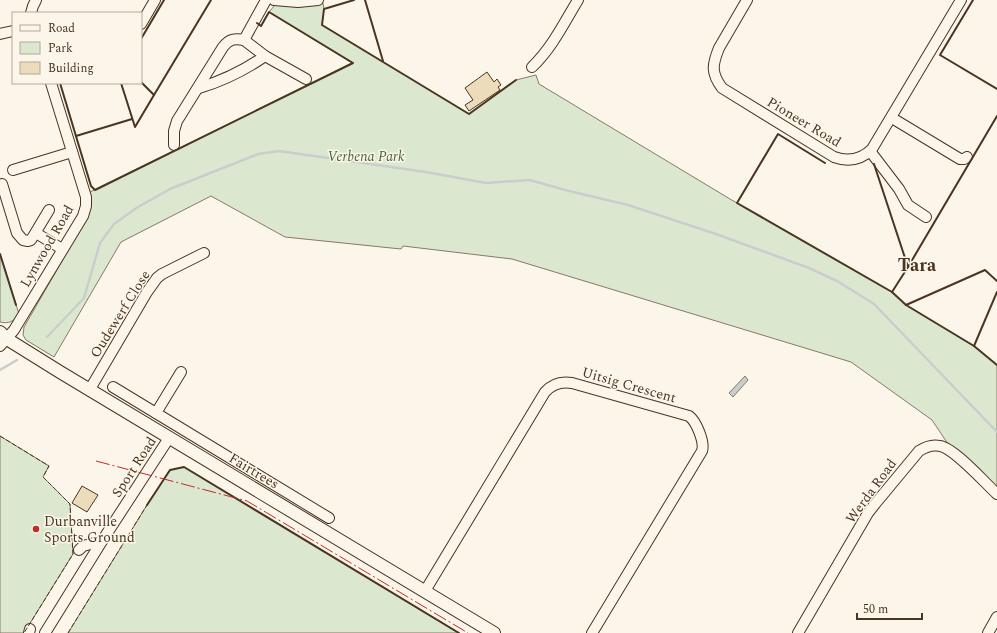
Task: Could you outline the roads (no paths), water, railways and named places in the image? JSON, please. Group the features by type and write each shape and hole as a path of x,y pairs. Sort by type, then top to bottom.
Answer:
{"main road":[{"name":"Fairtrees","path":"2,339 90,389 494,633"}],"street":[{"path":"31,12 36,0"},
{"path":"142,22 155,0"},
{"path":"244,40 266,0"},
{"path":"274,0 298,2 318,0"},
{"path":"532,67 549,48 578,0"},
{"name":"Pioneer Road","path":"747,0 715,56 713,65 714,73 722,88 834,157 844,160 861,158 878,142 961,0"},
{"path":"0,34 12,31"},
{"path":"174,145 175,126 226,43 233,39 244,40 265,56 306,79"},
{"path":"199,88 231,76 254,64 265,56"},
{"name":"Lynwood Road","path":"2,339 14,330 83,216 86,206 86,197 51,84"},
{"path":"892,118 960,159 967,158"},
{"path":"870,151 899,190 908,205 926,217"},
{"path":"13,170 72,152"},
{"path":"2,184 16,233 25,241 31,240 50,210"},
{"path":"36,233 62,249"},
{"name":"Oudewerf Close","path":"90,389 147,292 157,278 170,269 204,253"},
{"path":"156,413 181,372"},
{"name":"Uitsig Crescent","path":"425,591 545,392 552,386 559,383 572,383 689,416 694,422 703,444 702,451 592,633"},
{"path":"113,387 329,518"},
{"name":"Sport Road","path":"45,633 102,540 169,438"},
{"name":"Werda Road","path":"798,633 868,514 919,451 926,447 935,445 948,449 997,494"},
{"path":"269,497 275,486"},
{"path":"79,550 83,546 102,540"},
{"path":"988,633 997,617"}],"waterway":[{"path":"47,337 84,298 100,243 114,224 138,207 170,189 258,154 279,151 426,172 486,183 530,180 628,205 716,234 809,268 837,281 874,304 997,432"},
{"path":"0,370 17,360"}],"place":[{"name":"Durbanville Sports Ground","path":"36,529"}],"district":[{"name":"Tara","path":"917,265"}],"park label":[{"name":"Verbena Park","path":"366,156"}]}
